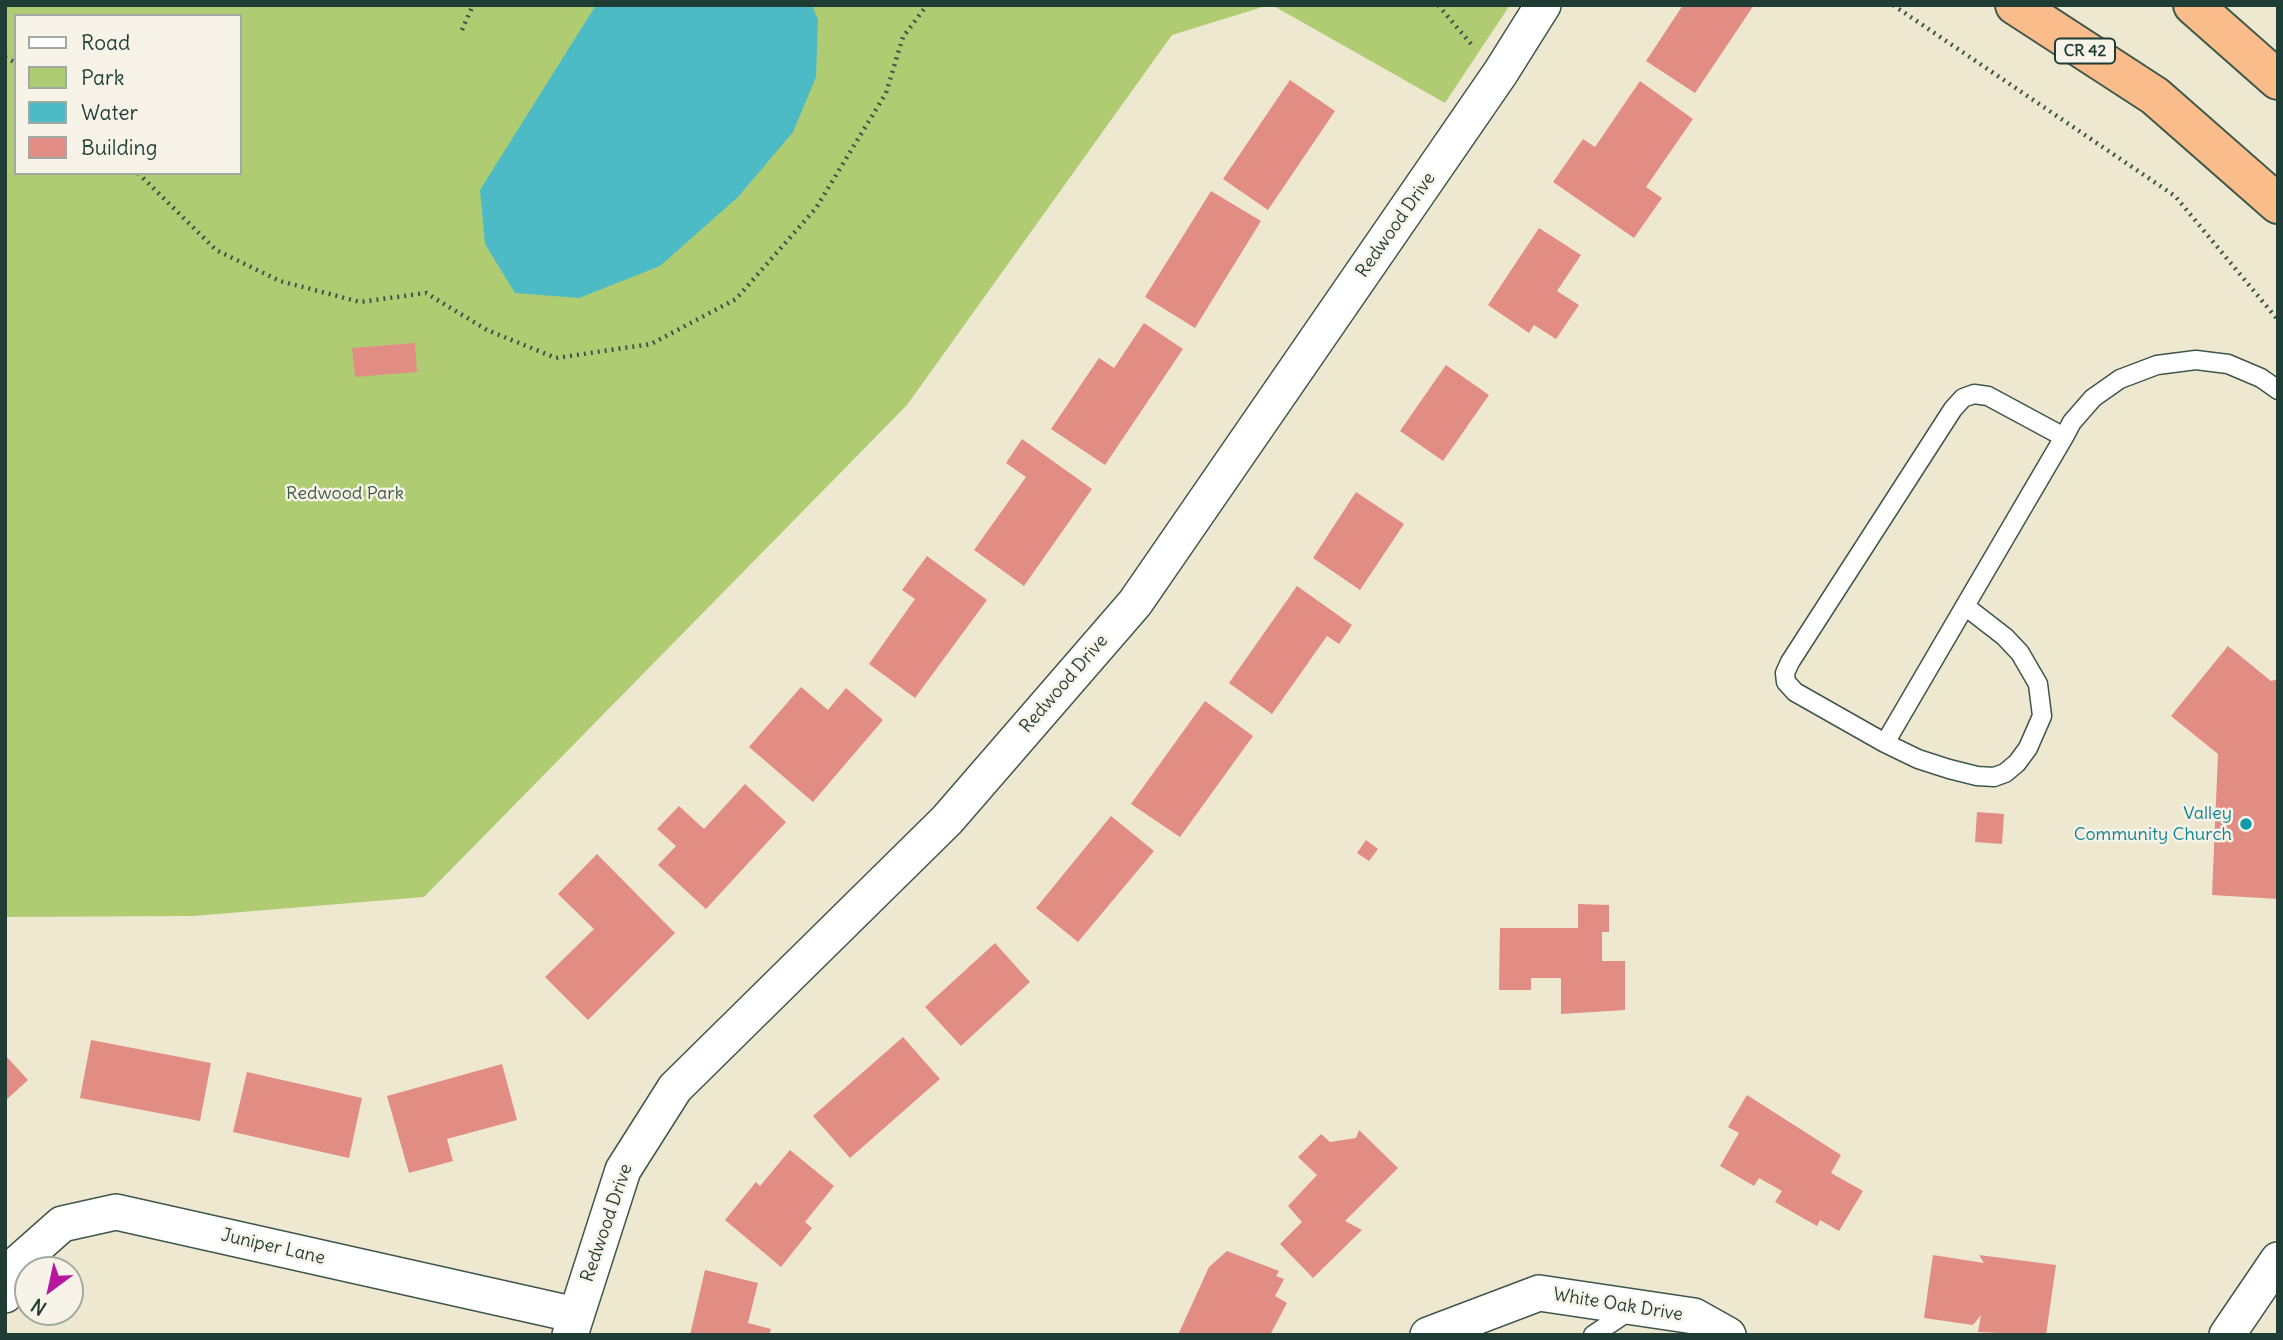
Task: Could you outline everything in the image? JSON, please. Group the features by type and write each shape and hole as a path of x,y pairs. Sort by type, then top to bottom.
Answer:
{"highway":[{"name":"CR 42","path":"2015,5 2155,96 2278,204"},
{"path":"2193,5 2278,80"}],"street":[{"name":"Redwood Drive","path":"573,1325 622,1170 675,1088 947,820 1135,603 1501,72 1543,5"},
{"name":"Juniper Lane","path":"5,1295 18,1263 62,1224 116,1212 573,1325"},
{"path":"2227,1335 2278,1259"},
{"name":"White Oak Drive","path":"1428,1335 1539,1293 1694,1316 1728,1335"}],"lane":[{"path":"1885,744 2072,422 2093,398 2120,379 2157,365 2196,360 2228,364 2261,378 2278,390"},
{"path":"1965,606 2005,637 2020,653 2038,684 2042,716 2028,748 2006,773 1994,777 1977,776 1918,759 1885,744 1795,692 1786,682 1785,673 1790,662 1953,409 1963,398 1974,394 1988,396 2063,437"},
{"path":"1593,1335 1635,1307"}],"path":[{"path":"462,30 473,5"},
{"path":"140,175 216,250 280,281 360,302 426,293 487,330 556,358 651,344 736,299 816,208 886,93 902,37 927,5"},
{"path":"1438,5 1462,35 1501,72"},
{"path":"1893,5 2175,197 2278,320"}],"green space":[{"name":"Redwood Park","path":"5,5 1269,5 1172,35 907,405 424,897 193,916 5,917"},
{"path":"1272,5 1510,5 1445,103"}],"water":[{"path":"596,5 812,5 818,20 816,77 793,132 738,197 660,266 579,298 515,293 485,244 480,190"}],"building":[{"path":"1683,5 1754,5 1695,93 1646,61"},
{"path":"1290,80 1335,111 1268,210 1223,179"},
{"path":"1640,81 1693,119 1646,187 1662,198 1634,238 1553,182 1583,139 1595,147"},
{"path":"1211,191 1261,221 1195,328 1145,297"},
{"path":"1539,228 1581,255 1557,291 1579,305 1556,339 1534,325 1529,333 1488,305"},
{"path":"1144,323 1183,349 1105,465 1051,429 1099,358 1114,368"},
{"path":"415,343 417,372 355,377 352,348"},
{"path":"1446,365 1489,395 1443,461 1400,431"},
{"path":"1022,439 1092,489 1024,586 974,550 1026,477 1006,463"},
{"path":"1356,492 1404,524 1360,590 1313,558"},
{"path":"927,556 987,600 915,698 869,664 915,599 902,590"},
{"path":"1297,586 1352,625 1339,644 1327,636 1272,714 1229,683"},
{"name":"Valley Community Church","path":"2228,646 2271,681 2278,679 2278,899 2212,895 2218,754 2171,716"},
{"path":"801,687 828,710 846,688 883,720 813,802 749,747"},
{"path":"1205,701 1253,736 1180,837 1131,804"},
{"path":"745,784 786,822 706,909 658,865 676,846 657,829 679,806 704,829"},
{"path":"1977,812 2004,814 2002,844 1975,842"},
{"path":"1111,816 1154,851 1078,942 1036,908"},
{"path":"1366,840 1378,849 1369,861 1357,853"},
{"path":"597,854 675,933 588,1020 545,977 594,929 558,894"},
{"path":"1578,904 1609,905 1609,932 1602,932 1602,961 1625,961 1625,1010 1561,1014 1561,978 1531,978 1531,990 1499,990 1500,928 1578,928"},
{"path":"995,943 1030,982 961,1046 925,1007"},
{"path":"903,1037 940,1079 850,1158 813,1116"},
{"path":"91,1040 211,1063 200,1121 80,1098"},
{"path":"5,1055 28,1080 5,1101"},
{"path":"502,1064 517,1120 447,1139 453,1161 409,1173 387,1096"},
{"path":"247,1072 362,1098 349,1158 233,1132"},
{"path":"1747,1095 1841,1155 1831,1173 1863,1191 1839,1231 1820,1220 1817,1226 1775,1202 1782,1191 1759,1178 1754,1186 1720,1166 1739,1133 1728,1127"},
{"path":"1359,1130 1398,1168 1345,1221 1362,1230 1313,1278 1280,1244 1302,1222 1288,1206 1317,1175 1298,1157 1321,1134 1330,1142 1356,1138"},
{"path":"790,1150 834,1186 805,1222 812,1228 781,1267 725,1220 756,1182 760,1186"},
{"path":"1227,1251 1279,1271 1276,1276 1284,1279 1275,1296 1287,1303 1270,1335 1178,1335 1209,1267"},
{"path":"1933,1255 1984,1263 1979,1255 2056,1265 2046,1335 1978,1332 1981,1315 1973,1325 1924,1318"},
{"path":"705,1270 758,1283 748,1323 771,1329 769,1335 690,1335"}],"place":[{"name":"Valley Community Church","path":"2246,824"}]}
